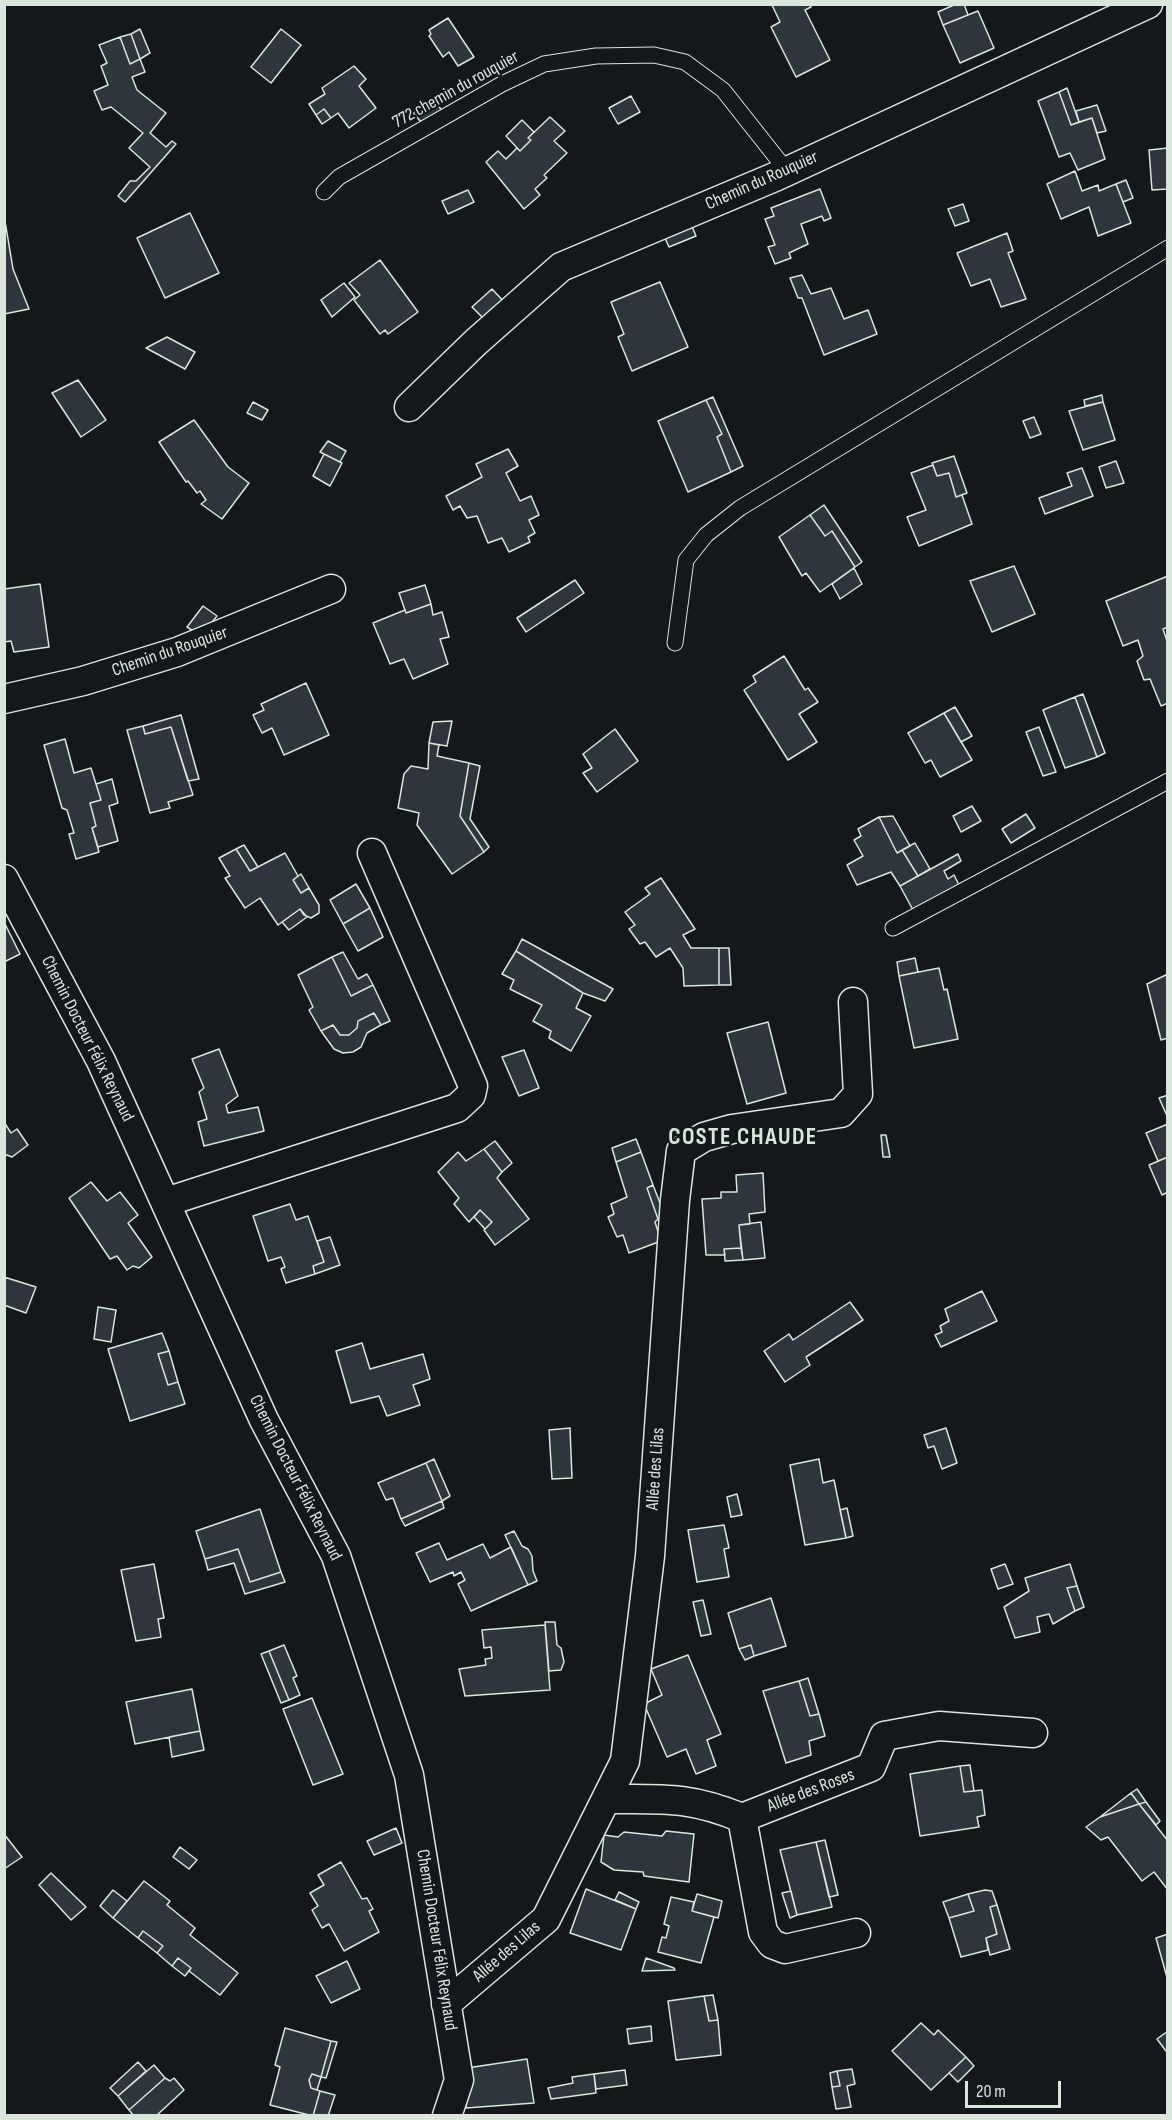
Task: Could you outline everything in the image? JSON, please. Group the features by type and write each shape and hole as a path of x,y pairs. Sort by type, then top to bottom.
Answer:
{"street":[{"name":"Chemin du Rouquier","path":"409,407 476,342 561,267 787,171 1148,4"},
{"name":"Chemin du Rouquier","path":"4,699 82,681 177,652 331,589"},
{"path":"166,1202 457,1108 471,1095 473,1086 372,854"},
{"name":"Chemin Docteur Félix Reynaud","path":"4,879 101,1061 264,1420 336,1556 409,1775 459,2080 447,2115"},
{"name":"Allée des Lilas","path":"446,2004 546,1919 625,1761 650,1556 675,1200 681,1151 704,1137 732,1129 841,1113 858,1094 853,1002"},
{"name":"Allée des Roses","path":"742,1818 871,1767 884,1736 939,1726 1033,1733"},
{"path":"607,1798 683,1799 710,1804 742,1818 762,1932 772,1944 785,1949 855,1933"}],"lane":[{"name":"772 chemin du rouquier","path":"324,192 339,177 502,84 544,64 596,56 654,55 685,62 723,90 787,171"},
{"path":"675,643 686,560 706,535 759,497 1167,248"},
{"path":"893,928 1167,781"}],"building":[{"path":"810,4 811,7 805,10 830,60 796,77 771,27 780,22 772,5"},
{"path":"956,4 964,4 968,15 943,25 938,12"},
{"path":"978,11 994,48 960,63 943,25"},
{"path":"448,18 474,57 458,66 449,52 443,57 429,36 431,34 429,30"},
{"path":"140,29 150,53 140,59 131,34"},
{"path":"281,29 301,45 271,83 251,67"},
{"path":"131,34 140,59 130,64 120,37"},
{"path":"120,37 130,64 140,59 145,72 132,77 137,90 166,113 150,133 166,147 172,141 176,144 125,202 118,196 130,181 136,181 150,167 129,148 143,133 111,107 102,110 94,91 108,85 101,66 107,63 99,45"},
{"path":"354,66 366,79 359,86 376,108 349,128 338,113 331,118 324,109 316,115 309,104 325,94 322,88"},
{"path":"1067,88 1079,122 1071,125 1059,92"},
{"path":"1059,92 1071,125 1092,118 1105,159 1078,170 1070,153 1059,157 1038,101"},
{"path":"631,96 640,112 618,124 609,108"},
{"path":"436,103 444,113 422,123 413,113"},
{"path":"1097,105 1106,131 1097,133 1092,118 1079,122 1076,111"},
{"path":"324,109 331,118 322,124 316,115"},
{"path":"550,117 565,131 554,141 567,153 544,175 547,178 535,189 540,195 524,209 486,162 498,151 506,159 517,148 520,151 531,140 528,138"},
{"path":"522,120 534,132 528,138 531,140 520,151 506,136"},
{"path":"1168,148 1168,189 1152,190 1149,150"},
{"path":"1075,171 1082,191 1098,185 1099,191 1116,184 1131,223 1098,236 1089,207 1061,219 1047,184"},
{"path":"1126,180 1133,198 1123,202 1116,184"},
{"path":"820,189 831,218 824,221 822,216 801,224 808,244 789,253 791,258 775,264 768,247 775,245 765,219 774,216 771,208"},
{"path":"468,190 474,202 448,214 442,201"},
{"path":"963,204 969,221 955,226 948,209"},
{"path":"190,213 219,273 165,298 137,238"},
{"path":"4,215 13,269 29,309 4,314"},
{"path":"689,219 696,236 669,247 662,231"},
{"path":"1007,233 1013,251 1008,253 1026,299 1001,307 990,279 971,286 957,253"},
{"path":"380,260 418,312 388,334 385,330 380,334 354,300 360,295 349,283"},
{"path":"802,275 811,294 831,288 844,319 868,310 877,334 824,355 802,298 798,298 790,278"},
{"path":"660,282 688,347 632,371 618,337 624,334 611,302"},
{"path":"344,283 355,297 332,317 321,300"},
{"path":"492,289 507,305 486,321 472,307"},
{"path":"167,337 195,352 185,369 146,348"},
{"path":"78,380 106,420 81,437 52,393"},
{"path":"1102,395 1103,402 1085,406 1084,400"},
{"path":"713,397 743,466 731,472 717,437 722,434 706,400"},
{"path":"706,400 722,434 717,437 731,472 688,492 658,421"},
{"path":"253,402 268,410 262,420 247,413"},
{"path":"1103,402 1115,440 1083,450 1069,411"},
{"path":"1034,417 1041,434 1030,438 1023,421"},
{"path":"194,420 228,467 249,483 222,519 201,504 206,500 200,491 197,493 188,481 186,482 159,442"},
{"path":"328,441 346,451 340,462 320,452"},
{"path":"508,449 518,466 506,473 520,501 531,496 539,515 529,520 535,533 528,537 530,542 509,552 502,538 488,543 477,516 467,518 460,506 453,510 446,496 482,477 476,464"},
{"path":"324,454 342,463 330,486 313,476"},
{"path":"954,456 967,493 956,497 949,473 937,476 932,463"},
{"path":"1116,461 1124,483 1106,488 1099,467"},
{"path":"933,465 937,476 949,473 956,497 962,495 972,524 919,546 907,517 926,510 911,473"},
{"path":"1082,468 1093,496 1045,514 1039,498 1072,486 1067,473"},
{"path":"824,505 862,562 855,567 832,531 825,536 810,515"},
{"path":"810,515 825,536 832,531 855,567 820,592 806,573 802,576 779,537"},
{"path":"1014,566 1035,614 992,632 970,581"},
{"path":"854,568 862,584 840,599 832,584"},
{"path":"1168,576 1168,627 1163,629 1168,644 1168,703 1161,706 1150,679 1144,680 1137,661 1143,656 1138,640 1123,646 1106,601"},
{"path":"575,580 584,593 526,632 517,618"},
{"path":"40,584 49,647 14,652 11,641 4,642 4,589"},
{"path":"425,585 431,604 406,613 399,593"},
{"path":"431,604 433,615 442,612 449,637 440,639 448,664 413,679 404,659 390,664 373,623 405,610 406,613"},
{"path":"203,606 217,616 201,636 187,627"},
{"path":"784,656 805,690 808,688 818,702 799,714 817,742 788,760 744,690 756,682 753,676"},
{"path":"306,683 329,735 284,755 272,728 262,733 253,715 264,710 261,704"},
{"path":"1083,694 1105,753 1097,757 1075,697"},
{"path":"1075,697 1097,757 1065,768 1043,710"},
{"path":"955,707 972,736 961,742 944,713"},
{"path":"944,713 972,760 940,777 931,760 925,763 908,733"},
{"path":"181,715 199,779 188,781 171,727 145,734 143,726"},
{"path":"452,721 447,746 429,743 433,722"},
{"path":"143,726 145,734 171,727 193,795 168,802 170,808 150,813 127,730"},
{"path":"1039,727 1056,772 1043,776 1026,732"},
{"path":"615,729 638,761 597,792 583,773 592,768 583,754"},
{"path":"65,739 74,773 91,768 101,800 90,803 96,826 92,828 99,852 76,859 69,834 74,833 67,810 62,808 44,745"},
{"path":"429,743 439,745 437,756 469,763 460,816 484,852 452,874 417,825 419,813 398,808 404,774 411,766 428,769"},
{"path":"469,763 480,766 470,819 489,847 484,852 460,816"},
{"path":"112,779 118,803 109,806 118,841 98,847 92,828 96,826 90,803 101,800 96,784"},
{"path":"972,806 981,821 961,832 953,816"},
{"path":"1026,814 1035,828 1011,843 1002,829"},
{"path":"893,816 910,846 897,853 879,817"},
{"path":"879,817 897,853 902,850 918,876 900,886 891,872 857,885 847,865 863,856 854,840 861,836 858,829"},
{"path":"915,843 930,869 918,876 902,850"},
{"path":"244,845 258,867 250,871 236,849"},
{"path":"236,849 250,871 285,853 298,876 293,880 301,893 309,888 319,905 319,913 311,918 304,915 300,909 278,925 260,898 245,908 225,878 230,876 219,858"},
{"path":"958,854 961,861 944,871 948,879 954,875 959,885 913,910 900,886"},
{"path":"301,874 309,888 301,893 293,880"},
{"path":"661,878 695,929 683,935 691,948 719,948 719,985 684,986 683,968 670,948 656,957 645,942 640,944 629,929 635,925 625,912 650,894 645,888"},
{"path":"356,884 370,908 343,924 330,900"},
{"path":"370,908 383,937 358,951 343,924"},
{"path":"300,909 307,917 289,930 282,922"},
{"path":"4,922 20,954 4,962"},
{"path":"522,939 613,989 605,1001 583,993 516,951"},
{"path":"719,948 729,948 731,985 719,985"},
{"path":"516,951 583,993 576,1008 591,1016 571,1051 549,1038 551,1031 533,1021 542,1005 510,989 514,980 502,974"},
{"path":"343,952 358,979 367,974 373,985 351,996 332,957"},
{"path":"332,957 351,996 373,985 390,1021 381,1025 374,1013 358,1021 357,1028 349,1035 340,1035 333,1025 321,1031 309,1010 313,1007 298,975"},
{"path":"915,958 918,972 899,976 897,962"},
{"path":"939,968 944,990 947,989 958,1039 914,1048 899,976"},
{"path":"1168,974 1168,1038 1161,1040 1147,984"},
{"path":"374,1013 381,1025 367,1033 361,1047 353,1052 343,1053 334,1049 321,1031 333,1025 340,1035 349,1035 357,1028 358,1021"},
{"path":"768,1022 786,1093 747,1104 727,1033"},
{"path":"219,1049 238,1096 226,1105 228,1113 258,1107 264,1131 204,1146 198,1122 207,1119 199,1092 204,1088 192,1059"},
{"path":"524,1050 539,1088 519,1096 502,1057"},
{"path":"1168,1095 1168,1118 1159,1098"},
{"path":"4,1122 11,1133 17,1129 28,1145 12,1157 4,1154"},
{"path":"1168,1124 1168,1157 1158,1161 1146,1133"},
{"path":"881,1135 886,1135 890,1157 883,1157"},
{"path":"636,1139 641,1152 616,1162 612,1148"},
{"path":"495,1141 512,1163 502,1172 484,1149"},
{"path":"484,1149 502,1172 497,1178 529,1219 495,1245 484,1230 492,1222 480,1210 469,1222 454,1204 459,1198 438,1172 458,1152 466,1161"},
{"path":"641,1152 653,1185 647,1188 658,1219 655,1222 661,1241 629,1253 623,1235 617,1237 608,1217 614,1214 611,1204 627,1197 616,1162"},
{"path":"1168,1157 1168,1192 1162,1195 1149,1165"},
{"path":"763,1173 765,1212 749,1214 750,1224 739,1225 741,1248 724,1249 725,1255 706,1255 702,1199 721,1198 721,1192 737,1192 736,1175"},
{"path":"91,1182 107,1201 120,1192 138,1215 128,1223 152,1257 139,1268 133,1266 127,1270 117,1256 110,1259 69,1198"},
{"path":"653,1185 665,1216 658,1219 647,1188"},
{"path":"290,1204 296,1220 308,1216 324,1262 313,1266 315,1274 286,1283 281,1269 285,1267 281,1257 268,1261 253,1216"},
{"path":"480,1210 492,1222 485,1229 474,1217"},
{"path":"761,1222 765,1258 743,1260 739,1225"},
{"path":"330,1237 340,1265 315,1274 313,1266 324,1262 317,1241"},
{"path":"741,1248 743,1260 725,1261 724,1249"},
{"path":"4,1277 36,1287 26,1313 4,1305"},
{"path":"982,1291 997,1321 941,1347 935,1335 942,1332 940,1326 949,1321 945,1309"},
{"path":"850,1302 863,1320 806,1357 810,1365 785,1382 764,1351 789,1334 793,1340"},
{"path":"98,1307 116,1310 111,1342 94,1339"},
{"path":"162,1333 169,1351 158,1354 168,1385 178,1382 185,1404 130,1421 108,1349"},
{"path":"362,1343 370,1369 423,1354 430,1379 413,1385 420,1405 387,1416 379,1396 351,1403 336,1351"},
{"path":"169,1351 178,1382 168,1385 158,1354"},
{"path":"570,1428 572,1478 552,1479 549,1430"},
{"path":"946,1428 957,1463 942,1469 934,1446 928,1448 924,1435"},
{"path":"434,1459 450,1496 442,1501 426,1463"},
{"path":"819,1459 823,1483 834,1480 846,1538 805,1545 790,1465"},
{"path":"426,1463 442,1501 401,1519 393,1498 386,1500 378,1483"},
{"path":"737,1494 742,1515 731,1517 727,1497"},
{"path":"442,1501 444,1508 405,1526 401,1519"},
{"path":"847,1508 853,1536 846,1538 840,1510"},
{"path":"260,1509 281,1572 250,1582 238,1549 205,1559 196,1531"},
{"path":"724,1525 729,1548 724,1549 729,1577 697,1582 688,1530"},
{"path":"514,1531 522,1546 528,1549 532,1556 533,1571 537,1581 528,1585 505,1535"},
{"path":"439,1543 447,1560 483,1544 490,1558 511,1547 528,1585 471,1611 458,1584 465,1580 461,1572 454,1576 453,1572 430,1582 416,1553"},
{"path":"238,1549 250,1582 281,1572 285,1582 245,1594 234,1563 208,1570 205,1559"},
{"path":"154,1564 164,1618 158,1619 161,1637 136,1641 121,1570"},
{"path":"1005,1564 1013,1584 998,1589 991,1569"},
{"path":"1070,1564 1077,1586 1067,1588 1075,1611 1053,1624 1049,1614 1037,1617 1040,1632 1015,1638 1004,1607 1029,1591 1025,1578"},
{"path":"1077,1586 1084,1607 1075,1611 1067,1588"},
{"path":"771,1598 786,1646 754,1656 751,1645 739,1649 728,1613"},
{"path":"703,1600 711,1634 701,1636 693,1602"},
{"path":"545,1622 555,1622 557,1645 561,1648 564,1662 561,1670 549,1671"},
{"path":"545,1625 550,1690 465,1696 459,1669 486,1665 485,1659 492,1658 491,1647 484,1648 482,1630"},
{"path":"284,1645 297,1676 293,1678 300,1695 289,1700 269,1651"},
{"path":"751,1645 754,1656 745,1660 739,1649"},
{"path":"269,1651 289,1700 281,1703 261,1654"},
{"path":"688,1655 721,1734 707,1740 716,1766 696,1774 686,1749 667,1757 644,1704 662,1695 651,1669"},
{"path":"808,1678 819,1714 810,1716 799,1681"},
{"path":"799,1681 810,1716 819,1714 825,1736 809,1741 811,1755 786,1763 763,1691"},
{"path":"192,1689 200,1731 135,1744 126,1702"},
{"path":"312,1698 343,1774 313,1785 283,1709"},
{"path":"200,1731 204,1750 172,1757 169,1737"},
{"path":"970,1765 974,1791 964,1792 960,1766"},
{"path":"960,1766 964,1792 982,1790 985,1815 977,1817 979,1827 920,1836 910,1774"},
{"path":"1137,1789 1146,1802 1139,1804 1131,1793"},
{"path":"1131,1793 1139,1804 1100,1817"},
{"path":"1146,1802 1160,1821 1156,1825 1139,1804"},
{"path":"1139,1804 1168,1841 1168,1890 1154,1872 1142,1881 1108,1837 1101,1840 1086,1827 1100,1817"},
{"path":"396,1828 402,1843 374,1855 367,1841"},
{"path":"666,1831 694,1834 689,1882 644,1876 643,1872 614,1870 601,1862 604,1835 618,1837 624,1832 662,1836"},
{"path":"4,1834 22,1857 4,1869"},
{"path":"825,1840 838,1895 829,1897 816,1842"},
{"path":"816,1842 832,1907 797,1915 780,1850"},
{"path":"180,1847 197,1860 189,1869 173,1857"},
{"path":"341,1862 362,1899 367,1898 373,1909 369,1911 379,1932 344,1951 329,1924 322,1928 312,1910 318,1906 310,1893 324,1885 318,1875"},
{"path":"51,1873 86,1907 71,1920 39,1885"},
{"path":"144,1881 170,1901 167,1905 195,1928 190,1935 238,1973 220,1995 189,1971 191,1968 178,1958 172,1966 157,1953 163,1946 143,1931 138,1938 113,1918"},
{"path":"586,1889 636,1909 621,1950 570,1933"},
{"path":"113,1890 127,1901 113,1918 100,1906"},
{"path":"985,1890 992,1891 997,1905 990,1907 997,1934 986,1938 988,1950 961,1957 949,1918 974,1911 968,1894"},
{"path":"791,1891 797,1915 790,1918 782,1893"},
{"path":"619,1892 639,1902 636,1909 615,1900"},
{"path":"697,1894 722,1901 718,1918 692,1911"},
{"path":"968,1894 974,1911 949,1918 943,1902"},
{"path":"671,1897 694,1902 692,1911 714,1917 701,1963 658,1952 662,1937 666,1938 669,1926 664,1924"},
{"path":"997,1905 1010,1949 990,1955 986,1938 997,1934 990,1907"},
{"path":"143,1931 163,1946 157,1953 138,1938"},
{"path":"1168,1934 1168,1981 1156,1938"},
{"path":"178,1958 191,1968 185,1976 172,1966"},
{"path":"646,1958 674,1968 675,1970 642,1971"},
{"path":"347,1961 360,1989 331,2003 316,1976"},
{"path":"713,1995 718,2020 709,2021 704,1996"},
{"path":"704,1996 709,2021 718,2020 721,2055 676,2060 668,2001"},
{"path":"921,2023 934,2035 938,2030 966,2057 931,2090 892,2051"},
{"path":"651,2026 652,2041 629,2044 627,2029"},
{"path":"285,2028 331,2041 321,2077 312,2074 309,2080 311,2088 320,2091 313,2116 270,2105 280,2067 275,2065"},
{"path":"1168,2031 1168,2050 1166,2051 1157,2039"},
{"path":"331,2041 337,2042 326,2078 321,2077"},
{"path":"966,2057 974,2066 958,2082 949,2073"},
{"path":"527,2059 534,2103 466,2108 467,2068"},
{"path":"138,2062 146,2071 118,2096 110,2088"},
{"path":"154,2065 165,2078 129,2110 118,2096"},
{"path":"852,2069 855,2084 847,2086 851,2107 836,2109 832,2087 840,2086 837,2071"},
{"path":"625,2070 627,2085 596,2089 594,2074"},
{"path":"837,2071 840,2086 832,2087 830,2073"},
{"path":"312,2074 321,2077 317,2090 311,2088 309,2080"},
{"path":"594,2074 596,2093 551,2099 548,2088 573,2083 572,2077"},
{"path":"165,2078 170,2081 174,2078 184,2090 156,2116 134,2116 129,2110"},
{"path":"320,2091 335,2095 328,2116 313,2116"}],"district":[{"name":"COSTE CHAUDE","path":"743,1138"}]}
